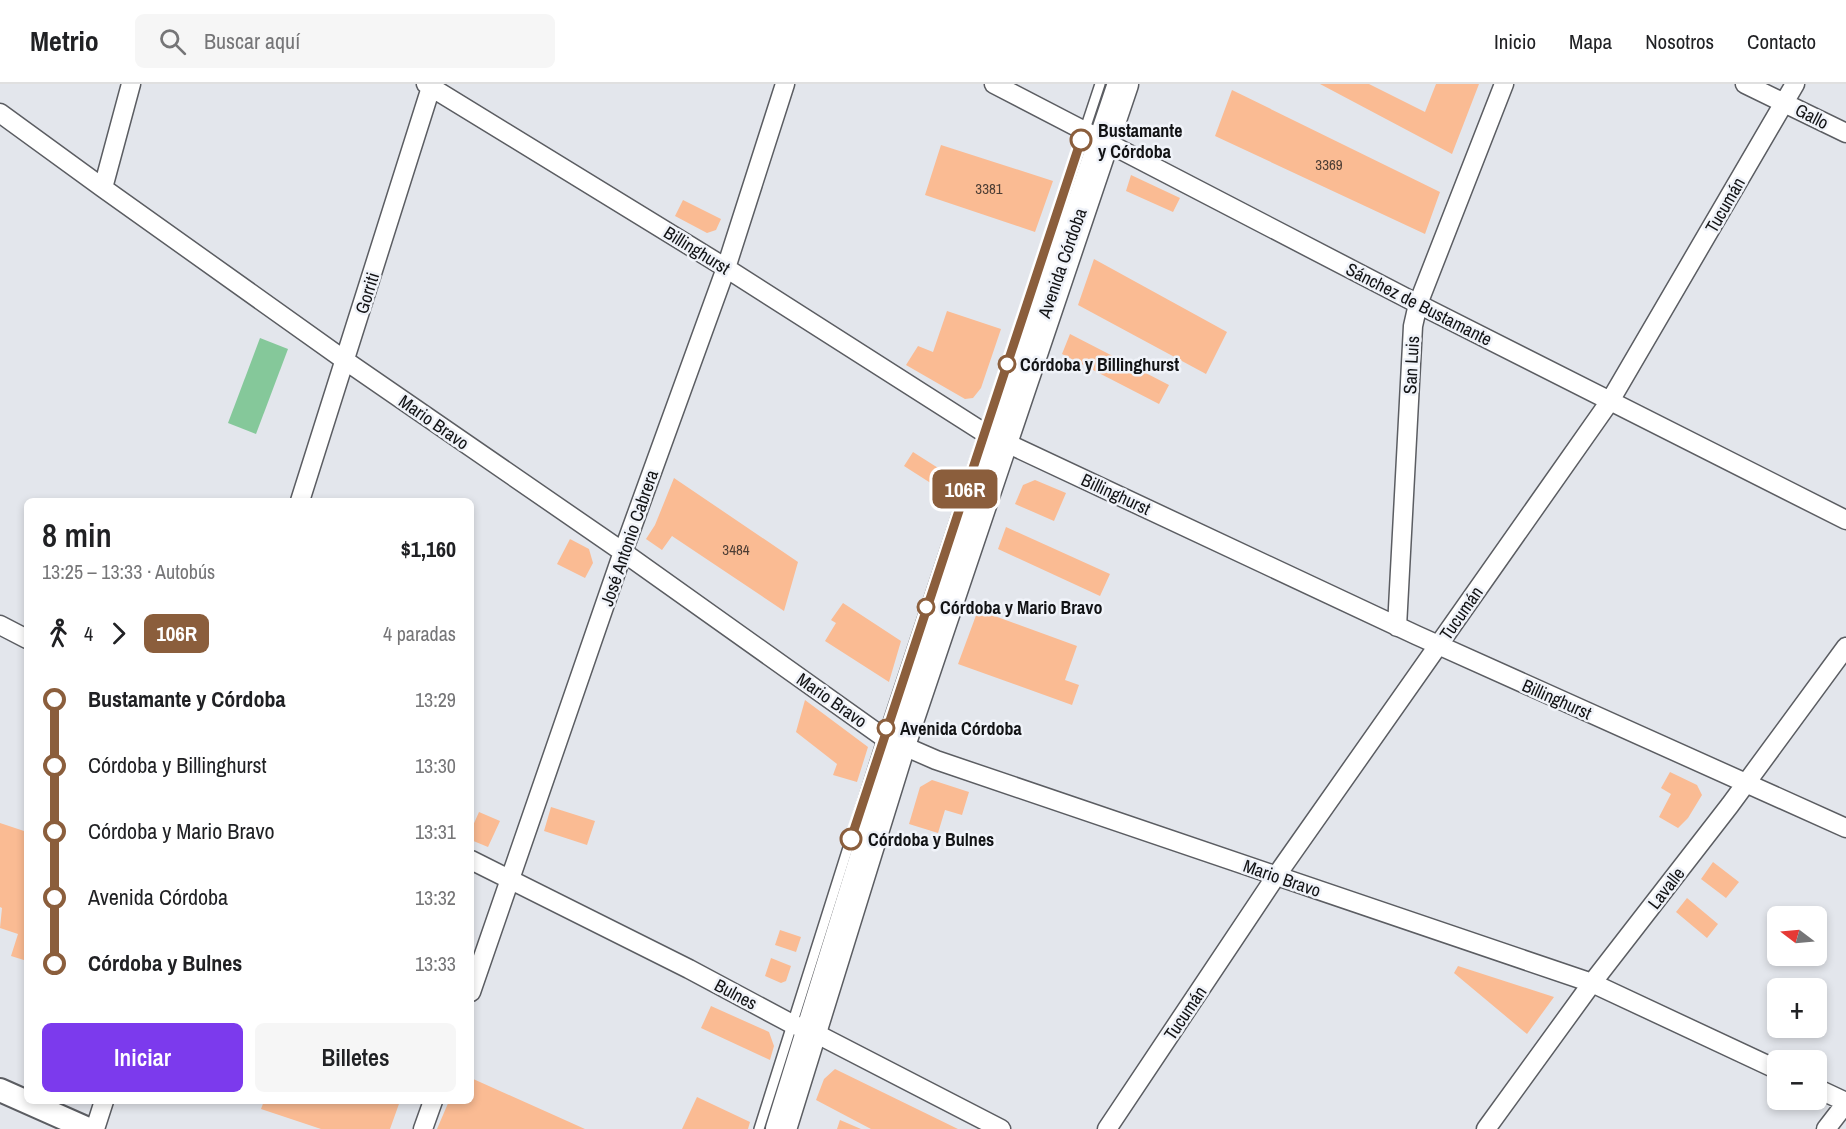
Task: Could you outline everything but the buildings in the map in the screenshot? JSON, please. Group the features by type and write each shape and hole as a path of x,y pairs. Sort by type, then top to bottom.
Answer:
{"main road":[{"name":"Avenida Córdoba","path":"781,1129 801,1028 892,741 1093,136 1123,84"}],"street":[{"path":"103,188 131,84"},
{"name":"José Antonio Cabrera","path":"474,983 623,552 726,268 785,84"},
{"name":"Sánchez de Bustamante","path":"994,84 1418,304 1846,520"},
{"name":"San Luis","path":"1397,627 1413,326 1418,304 1504,84"},
{"name":"Gallo","path":"1745,84 1846,133"},
{"name":"Tucumán","path":"1107,1129 1276,876 1610,401 1795,84"},
{"name":"Billinghurst","path":"430,85 993,437 1397,627 1846,828"},
{"name":"Gorriti","path":"301,498 430,85"},
{"name":"Mario Bravo","path":"0,113 345,361 892,741 942,762 1592,983 1767,1065"},
{"path":"0,625 24,637"},
{"name":"Lavalle","path":"1486,1129 1592,983 1846,647"},
{"name":"Bulnes","path":"474,861 1001,1129"},
{"path":"0,1090 24,1101"},
{"path":"1826,1129 1846,1103 1827,1094"},
{"path":"32,1104 88,1129"},
{"path":"95,1129 103,1104"},
{"path":"423,1129 432,1104"}],"lane":[{"name":"Avenida Córdoba","path":"1093,136 1100,84"},
{"name":"Avenida Córdoba","path":"759,1129 801,1028"}],"green space":[{"path":"260,338 288,349 256,434 228,423"}],"bus line":[{"name":"106R","path":"851,839 983,432 1081,140"}],"place":[{"name":"Bustamante y Córdoba","path":"1081,140"},
{"name":"Córdoba y Billinghurst","path":"1007,364"},
{"name":"Córdoba y Mario Bravo","path":"926,607"},
{"name":"Avenida Córdoba","path":"886,728"},
{"name":"Córdoba y Bulnes","path":"851,839"}]}
